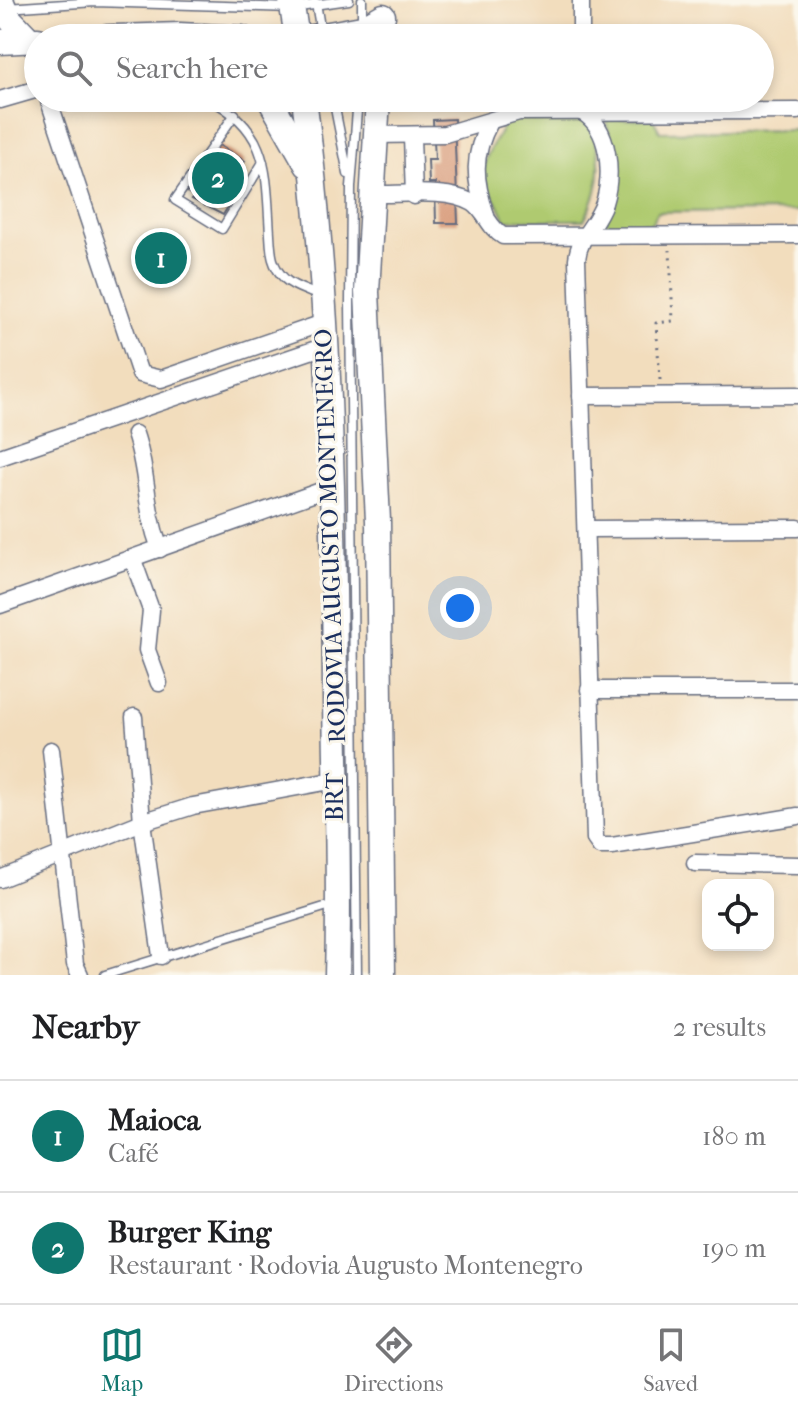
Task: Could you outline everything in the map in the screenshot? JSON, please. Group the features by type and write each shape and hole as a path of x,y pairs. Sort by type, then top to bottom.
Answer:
{"main road":[{"path":"292,4 295,24"},
{"path":"2,6 24,29"},
{"path":"0,42 24,41"},
{"path":"277,112 315,180"},
{"name":"RODOVIA AUGUSTO MONTENEGRO","path":"306,112 315,180 332,487 339,903 337,975"},
{"name":"RODOVIA AUGUSTO MONTENEGRO","path":"377,112 375,135 360,191 378,521 383,975"}],"street":[{"path":"581,0 581,24"},
{"path":"0,100 24,93"},
{"path":"774,110 798,111"},
{"path":"53,112 140,374 161,379 324,335"},
{"path":"375,135 412,137 445,134 519,112"},
{"path":"588,112 601,128 608,166 603,204 582,237 577,259 588,529 589,690 595,839 600,846 798,816"},
{"path":"490,122 476,150 475,168 486,215 495,231 503,236 798,235"},
{"path":"412,137 414,196"},
{"path":"360,191 446,196 472,203 486,215"},
{"path":"0,457 324,335"},
{"path":"581,396 798,395"},
{"path":"135,434 145,463 146,508 160,549"},
{"path":"0,605 332,487"},
{"path":"588,529 798,528"},
{"path":"133,560 151,610 147,650 159,683"},
{"path":"589,690 798,690"},
{"path":"134,717 142,822 161,956"},
{"path":"51,750 61,855 80,975"},
{"path":"0,879 142,822 193,806 336,780"},
{"path":"695,863 798,865"}],"lane":[{"path":"2,6 94,1 292,4 349,0"},
{"path":"362,0 374,24"},
{"path":"316,2 316,24"},
{"path":"232,112 254,133 263,162 271,261 287,281 323,298"},
{"name":"BRT","path":"337,112 360,191"},
{"name":"BRT","path":"357,975 358,112"},
{"path":"235,114 175,200 222,229 263,162"},
{"path":"105,975 339,903"}],"path":[{"path":"661,396 656,323 673,321 669,236"}],"green space":[{"path":"506,115 585,115 596,142 600,168 591,207 584,220 505,220 487,185 484,171"},
{"path":"609,119 653,119 660,132 798,130 798,211 658,212 651,224 611,226 606,222 614,172 606,122"}],"building":[{"path":"454,119 458,223 436,223 435,183 429,183 428,160 435,160 433,120"},
{"path":"217,144 245,161 236,176 244,180 223,215 192,199 194,196 187,192"}],"place":[{"name":"Burger King","path":"218,178"},
{"name":"Maioca","path":"161,258"}]}
